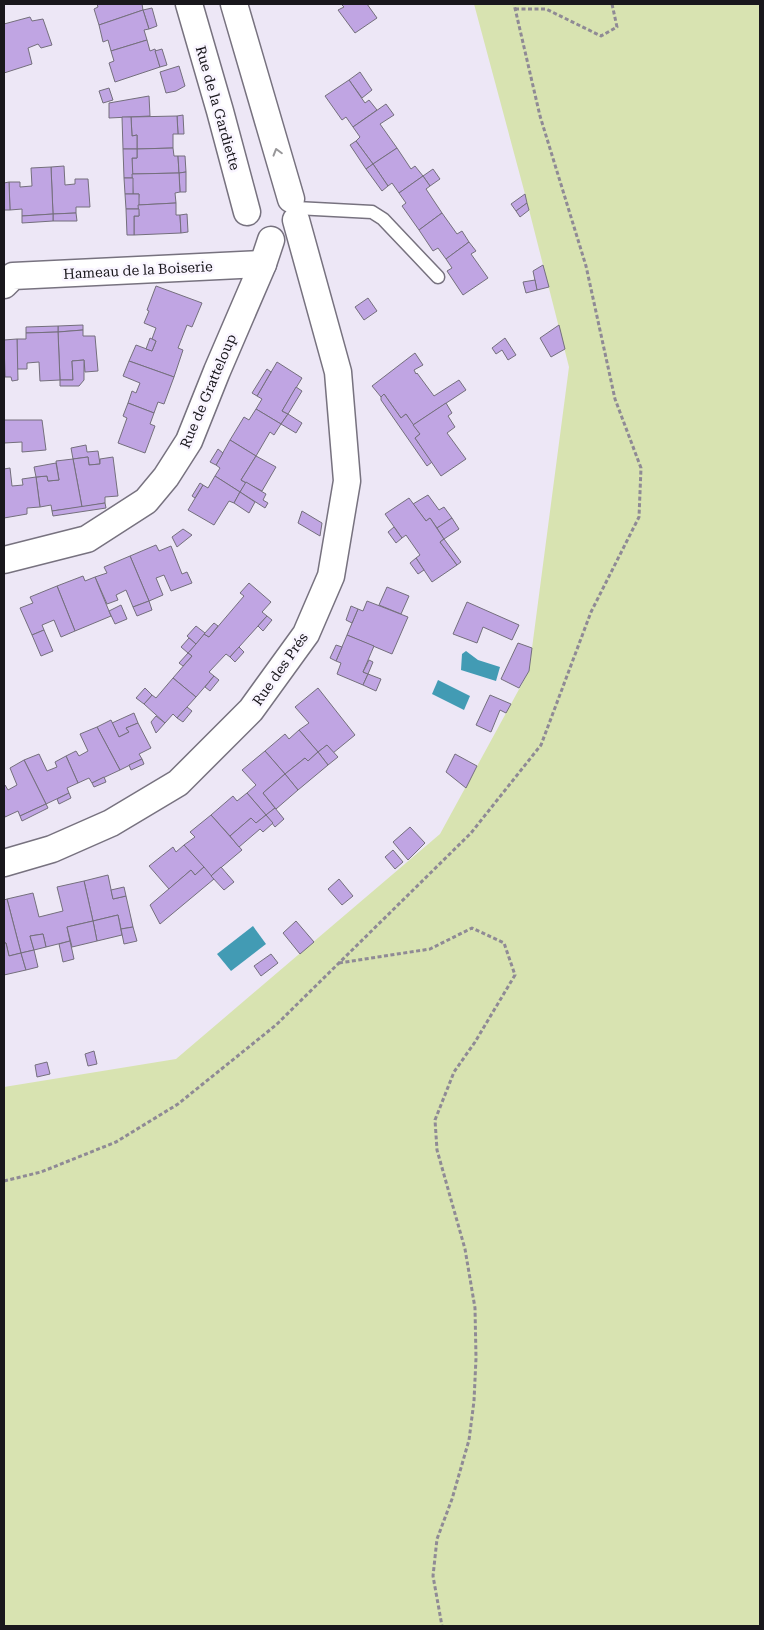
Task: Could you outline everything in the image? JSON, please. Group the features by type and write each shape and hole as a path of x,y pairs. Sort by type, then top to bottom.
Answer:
{"street":[{"name":"Rue de la Gardiette","path":"189,4 247,212"},
{"path":"234,4 283,228"},
{"path":"264,192 278,192 283,228 258,236 249,226 247,212 253,200 264,192"},
{"name":"Hameau de la Boiserie","path":"7,276 283,228"},
{"name":"Rue des Prés","path":"4,863 52,848 111,823 178,783 251,710 306,634 331,576 347,481 338,372 314,282 283,228"},
{"name":"Rue de Gratteloup","path":"4,560 87,539 146,501 166,477 190,441 217,371 283,228"}],"lane":[{"path":"283,228 372,212 383,219 438,278"}],"path":[{"path":"4,1181 41,1172 116,1142 178,1104 276,1025 471,833 541,745 591,612 639,517 641,468 615,399 586,266 540,116 514,4"},
{"path":"515,9 546,9 602,36 618,27 612,4"},
{"path":"338,963 430,949 472,928 504,943 515,975 475,1042 454,1072 435,1120 437,1150 465,1249 475,1308 476,1348 474,1401 468,1440 452,1499 437,1539 433,1576 442,1626"}],"green space":[{"path":"474,4 760,4 760,1626 4,1626 4,1087 176,1059 440,834 529,671 569,367"}],"water":[{"path":"466,651 478,660 500,667 496,681 461,670 462,654"},
{"path":"438,680 470,696 464,710 432,694"},
{"path":"253,926 266,944 231,971 217,954"}],"building":[{"path":"97,4 142,4 143,10 99,25 94,9 98,7"},
{"path":"341,4 367,4 377,18 355,33 338,10 344,7"},
{"path":"152,8 157,26 149,29 143,10"},
{"path":"143,10 149,29 144,30 147,40 111,51 108,40 103,42 99,25"},
{"path":"30,17 32,21 43,19 52,45 41,48 38,44 28,48 32,64 4,73 4,24"},
{"path":"147,40 150,51 155,49 160,67 115,82 109,63 114,61 111,51"},
{"path":"162,49 167,65 160,67 155,51"},
{"path":"179,66 185,86 176,91 166,93 160,72"},
{"path":"360,72 372,90 362,98 349,80"},
{"path":"349,80 365,103 369,100 377,110 353,127 346,117 342,120 325,96"},
{"path":"109,88 113,100 103,103 99,91"},
{"path":"149,96 150,116 109,118 109,103"},
{"path":"386,104 394,115 380,124 397,148 373,164 356,141 360,137 353,127"},
{"path":"183,115 184,134 178,134 177,116"},
{"path":"177,116 178,134 173,134 173,148 137,149 137,135 132,136 131,117"},
{"path":"122,117 131,117 132,136 137,135 137,149 123,149"},
{"path":"356,141 373,164 366,169 350,145"},
{"path":"173,148 174,156 178,156 179,173 132,174 132,158 137,158 137,149"},
{"path":"397,148 411,169 415,166 423,176 399,193 392,183 388,186 373,164"},
{"path":"123,149 137,149 137,158 132,158 133,178 124,178"},
{"path":"178,156 185,156 186,172 179,173"},
{"path":"373,164 388,186 382,191 366,169"},
{"path":"64,166 65,185 75,184 75,179 88,179 90,207 76,207 76,213 53,214 51,167"},
{"path":"51,167 53,214 22,216 22,209 10,210 9,182 20,182 20,187 32,186 31,168"},
{"path":"433,169 440,179 430,186 423,176"},
{"path":"186,172 186,192 180,192 179,173"},
{"path":"179,173 180,192 175,193 176,203 138,205 139,194 133,194 132,174"},
{"path":"423,176 430,186 426,189 442,213 419,230 402,206 406,203 399,193"},
{"path":"124,178 133,178 133,194 125,194"},
{"path":"9,182 10,210 4,210 4,183"},
{"path":"125,194 139,194 139,209 126,209"},
{"path":"525,194 527,203 516,211 511,204"},
{"path":"176,203 176,215 180,215 181,233 134,235 134,216 139,216 138,205"},
{"path":"527,203 529,210 520,217 516,211"},
{"path":"126,209 139,209 139,216 134,216 134,235 127,235"},
{"path":"76,213 77,221 53,221 53,214"},
{"path":"442,213 457,234 462,231 469,242 446,259 438,248 433,251 419,230"},
{"path":"53,214 53,221 22,223 22,216"},
{"path":"187,214 188,232 181,233 180,215"},
{"path":"469,242 476,251 471,254 488,278 463,295 447,271 452,268 446,259"},
{"path":"543,265 549,287 537,290 533,271"},
{"path":"535,280 537,290 526,293 523,282"},
{"path":"156,286 202,303 192,327 187,325 178,348 183,350 174,377 129,361 136,345 152,351 156,341 152,339 156,328 144,323"},
{"path":"368,298 377,311 364,320 355,307"},
{"path":"83,325 83,330 58,332 58,326"},
{"path":"559,325 565,349 551,357 540,338"},
{"path":"58,326 58,332 26,333 26,327"},
{"path":"83,330 83,336 95,336 98,371 85,372 84,360 72,361 73,380 60,380 58,332"},
{"path":"58,332 60,380 40,381 39,362 27,363 27,369 17,369 17,339 26,339 26,333"},
{"path":"150,338 156,341 152,351 146,349"},
{"path":"505,338 516,355 508,360 502,350 496,354 492,348"},
{"path":"17,339 18,380 12,381 11,377 5,377 4,340"},
{"path":"415,353 423,365 414,370 434,396 459,380 466,390 413,425 406,414 401,418 384,394 381,397 372,386"},
{"path":"84,360 84,380 79,386 60,386 60,380 73,380 72,361"},
{"path":"129,361 174,377 164,404 158,402 154,413 128,403 132,391 136,393 140,383 123,376"},
{"path":"277,362 302,378 282,411 288,414 281,424 256,409 262,399 257,396"},
{"path":"267,369 271,372 257,396 252,393"},
{"path":"296,387 302,391 288,414 282,411"},
{"path":"384,394 401,418 406,414 420,434 415,438 432,462 427,466 381,400"},
{"path":"128,403 154,413 150,424 155,426 145,453 118,443 127,418 123,416"},
{"path":"446,403 452,413 448,416 455,427 447,433 466,459 441,476 415,438 420,434 413,425"},
{"path":"256,409 281,424 274,435 270,432 256,456 230,440 244,417 249,420"},
{"path":"288,414 302,423 296,433 281,424"},
{"path":"4,420 42,420 46,450 22,452 22,442 4,443"},
{"path":"230,440 256,456 241,480 246,483 240,492 215,476 220,468 216,465"},
{"path":"86,445 87,452 98,451 100,464 89,465 88,457 73,459 71,448"},
{"path":"218,449 223,453 216,465 210,462"},
{"path":"256,456 276,467 262,491 241,480"},
{"path":"88,457 89,465 100,464 100,459 113,457 118,496 105,497 105,503 82,507 73,459"},
{"path":"73,459 82,507 52,511 51,505 40,507 36,477 47,476 48,481 59,480 56,461"},
{"path":"56,463 59,480 48,481 47,476 36,477 34,467"},
{"path":"10,468 12,486 23,485 22,479 36,477 40,507 27,508 27,514 4,518 4,469"},
{"path":"215,476 240,492 234,503 229,501 214,525 188,510 203,485 208,488"},
{"path":"246,482 266,494 263,500 268,503 265,508 240,492"},
{"path":"200,483 203,485 195,498 192,496"},
{"path":"240,492 255,502 249,513 234,503"},
{"path":"428,495 439,510 444,507 452,518 437,528 430,518 426,521 413,504"},
{"path":"409,498 426,521 430,518 444,539 440,542 457,565 432,582 416,558 420,555 406,535 402,538 385,514"},
{"path":"105,503 106,508 53,516 52,511"},
{"path":"302,511 322,523 320,536 298,523"},
{"path":"452,518 459,529 444,539 437,528"},
{"path":"394,527 402,538 396,543 388,532"},
{"path":"183,529 192,535 177,547 172,537"},
{"path":"444,539 461,562 457,565 440,542"},
{"path":"156,545 159,551 171,546 182,574 187,572 192,583 171,591 164,575 156,578 163,595 149,601 130,556"},
{"path":"130,556 149,601 133,607 126,590 116,595 118,600 107,604 95,577 107,573 104,567"},
{"path":"416,558 424,570 418,574 410,563"},
{"path":"83,576 85,581 95,577 111,616 75,631 57,586"},
{"path":"249,583 271,602 262,612 267,616 230,657 226,654 209,672 214,676 196,697 173,678 192,656 188,653 204,634 209,637 244,596 240,593"},
{"path":"57,586 75,631 61,637 54,620 42,625 44,630 32,635 20,608 33,603 30,597"},
{"path":"387,587 409,596 401,614 379,605"},
{"path":"149,601 152,610 137,616 133,607"},
{"path":"367,601 408,617 392,654 347,635 358,609 363,611"},
{"path":"467,602 519,625 512,640 483,627 477,643 453,634"},
{"path":"121,605 127,619 115,624 109,611"},
{"path":"351,606 358,609 352,623 346,620"},
{"path":"267,616 272,620 263,631 258,626"},
{"path":"214,623 218,626 209,637 204,634"},
{"path":"196,626 205,633 196,644 187,636"},
{"path":"44,630 53,651 41,656 32,635"},
{"path":"347,635 374,646 363,672 368,674 363,685 337,674 341,663 336,661"},
{"path":"189,638 196,644 188,653 181,647"},
{"path":"518,643 532,648 529,671 519,688 501,679"},
{"path":"336,645 342,647 336,661 330,658"},
{"path":"239,647 244,652 235,662 230,657"},
{"path":"188,653 192,656 183,666 179,663"},
{"path":"369,660 373,662 368,674 363,672"},
{"path":"368,674 381,679 376,691 363,685"},
{"path":"214,676 219,680 210,691 205,687"},
{"path":"173,678 196,697 177,718 173,714 165,723 144,704 152,695 156,698"},
{"path":"145,688 152,695 144,704 136,698"},
{"path":"318,688 355,735 333,753 327,745 318,752 299,730 309,723 295,707"},
{"path":"490,695 511,704 506,713 500,710 491,732 476,725"},
{"path":"187,707 192,711 183,722 177,718"},
{"path":"134,713 138,723 126,728 129,732 119,737 112,723"},
{"path":"156,716 165,723 156,733 151,722"},
{"path":"111,720 119,737 129,732 126,728 138,723 151,748 139,754 142,759 120,770 97,727"},
{"path":"97,727 120,770 92,783 89,778 78,783 66,756 76,751 79,756 88,751 80,734"},
{"path":"299,730 318,752 308,761 305,758 285,774 265,751 285,734 289,739"},
{"path":"327,745 338,757 328,765 318,752"},
{"path":"265,751 285,774 263,793 275,808 266,815 247,793 256,785 242,770"},
{"path":"318,752 328,765 298,790 285,774 305,758 308,761"},
{"path":"39,754 47,771 57,767 55,762 66,756 78,783 67,788 69,793 46,804 24,760"},
{"path":"455,754 477,766 466,788 446,772"},
{"path":"142,759 144,764 131,770 129,765"},
{"path":"24,760 46,804 20,816 18,811 5,817 4,786 8,790 17,785 10,768"},
{"path":"285,774 298,790 276,809 263,793"},
{"path":"104,777 106,782 94,787 92,783"},
{"path":"69,793 71,798 59,804 57,799"},
{"path":"247,793 266,815 256,823 251,818 230,836 211,815 233,796 237,801"},
{"path":"46,804 48,808 22,821 20,816"},
{"path":"275,808 284,819 275,827 266,815"},
{"path":"211,815 242,850 211,876 184,845 195,837 190,832"},
{"path":"266,815 273,823 263,832 260,829 239,847 230,836 251,818 256,823"},
{"path":"410,827 425,843 408,860 393,842"},
{"path":"184,845 204,867 195,875 191,870 169,889 149,866 173,847 176,852"},
{"path":"393,850 403,862 395,869 385,857"},
{"path":"204,867 214,879 160,924 150,905 191,870 195,875"},
{"path":"221,867 234,882 224,890 211,876"},
{"path":"108,875 113,899 126,896 133,927 121,929 118,915 93,921 84,881"},
{"path":"339,879 353,896 342,905 328,889"},
{"path":"84,881 93,921 67,927 70,941 46,947 43,934 30,936 34,950 21,953 7,899 33,893 39,917 63,911 57,887"},
{"path":"124,887 126,896 113,899 111,890"},
{"path":"7,899 21,953 9,956 6,943 4,943 4,900"},
{"path":"118,915 122,935 97,941 93,921"},
{"path":"93,921 97,941 72,947 67,927"},
{"path":"296,921 314,942 300,954 283,933"},
{"path":"133,927 137,941 124,944 121,929"},
{"path":"43,934 46,947 34,950 30,936"},
{"path":"70,941 74,959 63,962 59,944"},
{"path":"4,943 6,943 9,956 21,953 26,970 4,975"},
{"path":"34,950 38,967 26,970 21,953"},
{"path":"271,954 278,963 261,976 254,966"},
{"path":"94,1051 97,1064 88,1066 85,1054"},
{"path":"47,1062 50,1074 37,1077 35,1065"}]}
